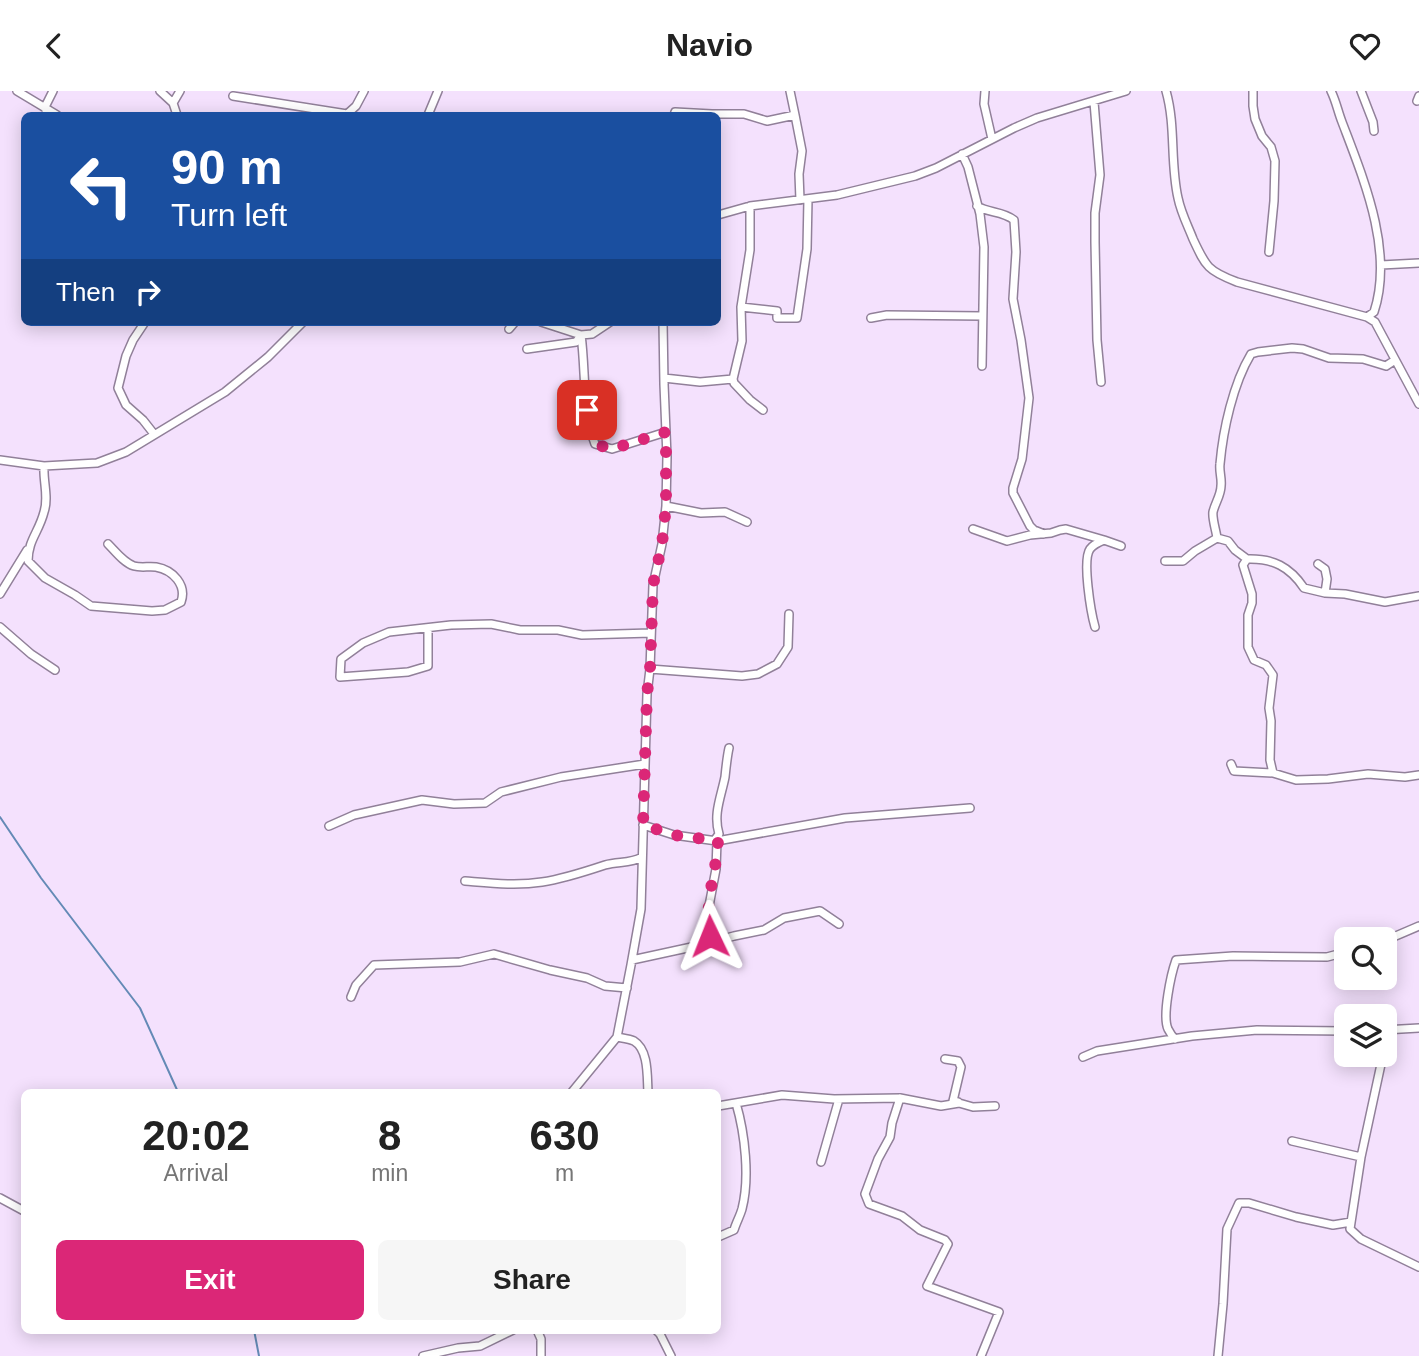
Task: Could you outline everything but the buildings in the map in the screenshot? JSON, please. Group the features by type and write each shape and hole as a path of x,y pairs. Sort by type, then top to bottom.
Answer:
{"street":[{"path":"17,91 46,111 53,91"},
{"path":"160,91 173,103 176,112"},
{"path":"173,103 180,91"},
{"path":"349,112 364,91"},
{"path":"429,112 438,91"},
{"path":"741,307 777,311 776,318 797,318 807,249 804,199 799,174 802,151 790,91"},
{"path":"985,91 984,104 992,139"},
{"path":"721,214 750,206 837,195 915,176 1037,118 1126,91"},
{"path":"1166,91 1172,114 1178,199 1203,261 1210,270 1237,282 1367,317 1375,322 1419,404"},
{"path":"1252,91 1255,119 1262,136 1271,147 1275,161 1269,252"},
{"path":"1331,91 1366,192 1382,256 1376,306 1374,312 1367,317"},
{"path":"1361,91 1374,131"},
{"path":"233,96 328,112"},
{"path":"1094,102 1100,175 1095,213 1095,242 1097,340 1101,382"},
{"path":"721,113 744,114 767,121 795,115"},
{"path":"962,154 980,214 984,247 982,366"},
{"path":"750,206 750,250 741,307 742,341 733,379 750,400 763,410"},
{"path":"977,206 1007,215 1014,220 1016,252 1013,299 1028,398 1022,459 1013,493 1030,526 1044,534"},
{"path":"1381,265 1419,263"},
{"path":"871,318 887,315 982,316"},
{"path":"143,326 126,356 118,388 125,405 143,420 154,434"},
{"path":"0,460 44,466 97,464 126,452 225,392 268,357 299,326"},
{"path":"553,326 581,335 593,334 604,326"},
{"path":"574,1089 617,1037 640,909 653,585 662,544 666,506 663,326"},
{"path":"527,349 576,342 581,335"},
{"path":"581,335 588,426 595,444 612,449 666,432"},
{"path":"1217,538 1216,523 1212,515 1221,490 1219,472 1225,434 1236,387 1251,354 1292,348 1329,358 1367,359 1386,366 1395,360"},
{"path":"663,378 700,381 733,379"},
{"path":"0,594 29,547 44,512 44,466"},
{"path":"666,506 701,513 725,512 747,522"},
{"path":"974,529 1007,541 1066,530 1121,546"},
{"path":"1164,561 1183,561 1217,538 1228,541 1247,559 1263,558 1282,566 1296,576 1304,588 1385,602 1419,596"},
{"path":"1095,627 1090,605 1088,551 1104,540"},
{"path":"29,547 28,561 34,568 91,606 152,611 165,610 181,602 183,587 180,581 156,567 132,566 108,544"},
{"path":"1247,559 1243,565 1252,594 1248,615 1248,647 1254,660 1266,665 1273,675 1269,708 1270,760 1273,773"},
{"path":"1318,564 1325,569 1325,593"},
{"path":"650,669 742,676 758,674 777,664 788,647 789,614"},
{"path":"428,628 428,666 408,672 340,677 341,659 363,643 389,632 451,625 491,624 520,630 558,630 582,635 650,633"},
{"path":"0,627 31,654 55,670"},
{"path":"710,942 709,906 719,834 716,814 729,748"},
{"path":"329,826 354,815 422,800 454,804 485,803 501,792 561,777 646,764"},
{"path":"1231,764 1234,771 1273,773 1296,781 1368,774 1405,777 1419,775"},
{"path":"643,825 674,835 716,841 845,818 970,807"},
{"path":"465,881 541,883 609,864 629,863 642,857"},
{"path":"632,960 764,930 784,918 820,911 839,924"},
{"path":"1397,935 1419,926"},
{"path":"351,997 356,985 374,965 460,962 494,954 587,978 605,986 627,988"},
{"path":"1175,1039 1167,1028 1166,1019 1168,988 1176,960 1233,956 1334,955"},
{"path":"1397,1029 1419,1028"},
{"path":"1083,1056 1097,1051 1175,1039 1257,1030 1334,1031"},
{"path":"617,1037 635,1042 643,1051 648,1089"},
{"path":"945,1059 958,1061 961,1067 953,1101 973,1107 995,1106"},
{"path":"1380,1067 1361,1157 1350,1229 1361,1239 1419,1267"},
{"path":"721,1106 782,1095 839,1099 900,1098 941,1106 959,1103"},
{"path":"900,1098 890,1137 878,1159 865,1194 869,1204 902,1216 920,1230 945,1240 948,1244 927,1286 999,1312 981,1356"},
{"path":"821,1163 839,1099"},
{"path":"721,1236 734,1230 742,1208 746,1167 743,1125 736,1103"},
{"path":"1292,1141 1361,1157"},
{"path":"0,1198 21,1209"},
{"path":"1218,1356 1227,1229 1239,1203 1249,1203 1333,1225 1351,1222"},
{"path":"424,1356 480,1346 505,1334"},
{"path":"539,1334 541,1356"},
{"path":"658,1334 671,1356"},
{"path":"480,1346 480,1356"}],"waterway":[{"path":"0,817 41,878 140,1008 177,1089"},
{"path":"255,1334 259,1356"}],"route":[{"path":"587,410 588,426 595,444 612,449 666,432 666,506 662,544 653,585 643,825 674,835 718,841 709,906 710,936"}]}
